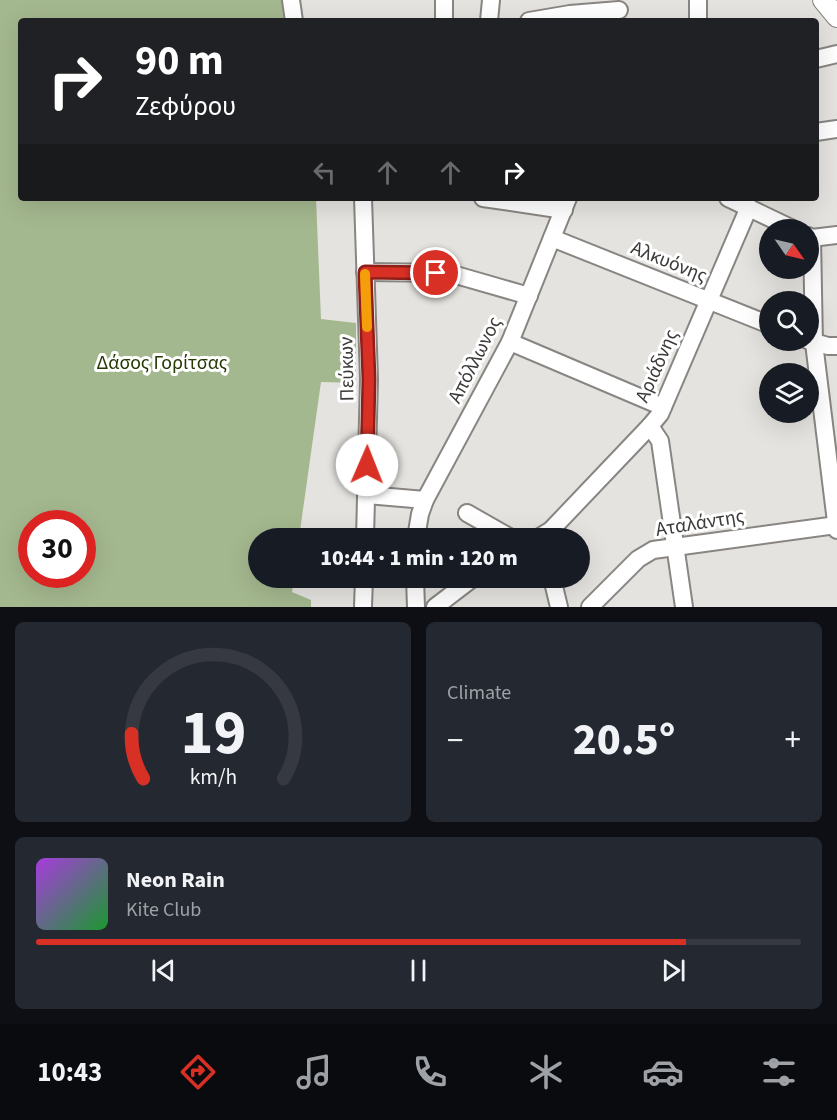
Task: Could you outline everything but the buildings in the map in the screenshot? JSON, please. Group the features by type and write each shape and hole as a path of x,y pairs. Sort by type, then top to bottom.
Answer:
{"street":[{"path":"291,0 294,18"},
{"path":"444,0 444,18"},
{"path":"489,18 491,0"},
{"path":"698,18 699,0"},
{"path":"823,0 837,17"},
{"path":"538,18 571,7 619,10"},
{"path":"819,58 837,54"},
{"path":"819,132 837,129"},
{"name":"Πεύκων","path":"363,201 369,379 365,528"},
{"path":"524,201 566,204"},
{"path":"735,201 773,219"},
{"name":"Απόλλωνος","path":"418,528 425,500 510,342 566,204"},
{"name":"Αριάδνης","path":"553,528 650,426 663,407 749,207"},
{"path":"819,236 837,235"},
{"name":"Αλκυόνης","path":"552,238 759,321"},
{"path":"365,272 449,273 529,296"},
{"path":"510,342 663,407"},
{"path":"819,343 837,346"},
{"path":"812,351 837,527"},
{"path":"650,426 660,441 684,607"},
{"path":"367,495 425,500"},
{"path":"467,513 493,528"},
{"name":"Αταλάντης","path":"590,607 644,554 653,550 837,527"},
{"path":"363,607 364,588"},
{"path":"415,588 416,607"},
{"path":"435,607 460,588"},
{"path":"554,588 559,607"}],"green space":[{"name":"Δάσος Γορίτσας","path":"0,0 287,0 290,18 18,18 18,201 316,201 321,319 356,323 356,383 321,382 300,528 248,528 248,588 293,588 292,592 311,600 311,607 0,607"}],"slow traffic":[{"path":"365,274 367,327"}],"route":[{"path":"367,465 369,379 365,272 436,273"}]}
